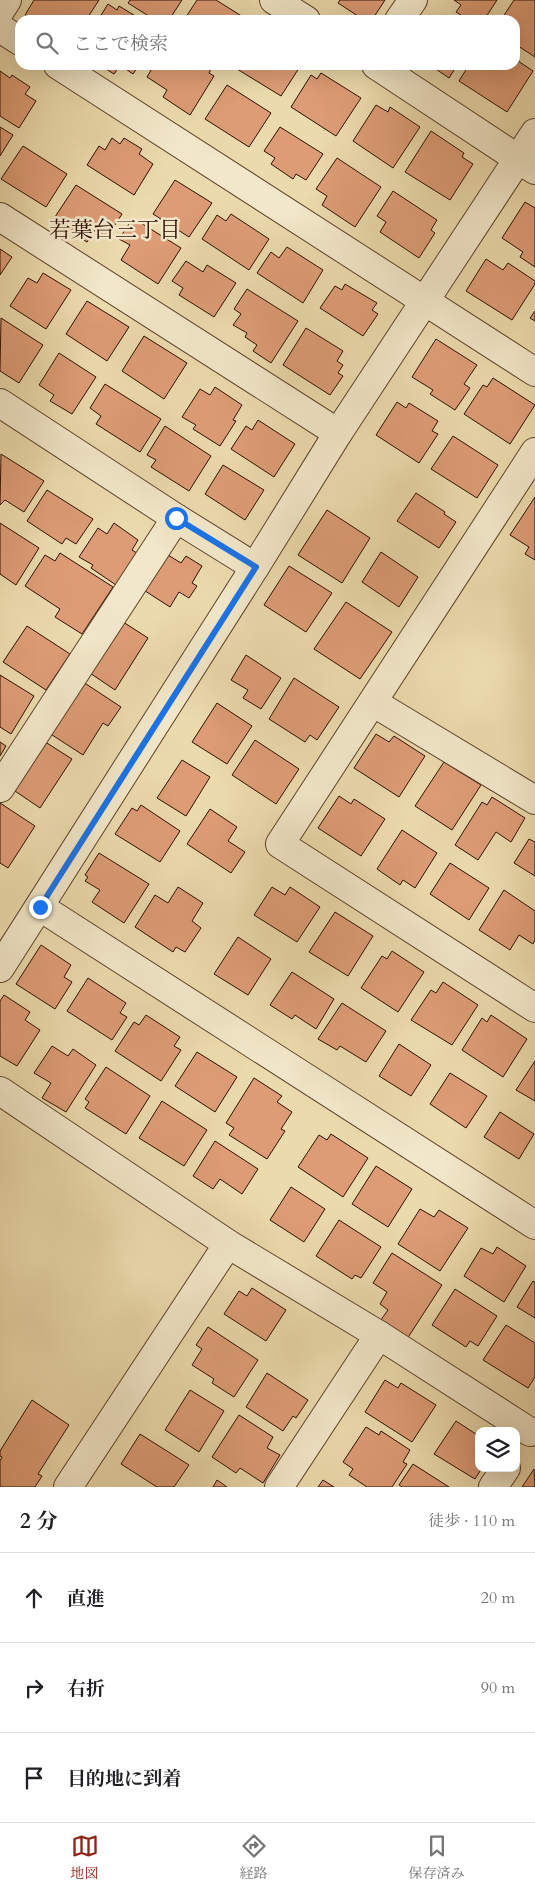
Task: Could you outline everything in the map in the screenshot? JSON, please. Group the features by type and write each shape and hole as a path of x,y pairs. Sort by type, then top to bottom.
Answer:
{"street":[{"path":"0,11 7,0"},
{"path":"274,0 298,15"},
{"path":"402,15 413,0"},
{"path":"0,28 15,38"},
{"path":"66,70 535,372"},
{"path":"384,70 526,164"},
{"path":"0,968 424,300 526,164 535,133"},
{"path":"0,217 338,434"},
{"path":"0,403 176,518 256,567"},
{"path":"535,452 374,703 280,844 535,1008"},
{"path":"0,788 176,518"},
{"path":"374,703 535,800"},
{"path":"40,907 535,1225"},
{"path":"0,1091 228,1244 379,1335 527,1436"},
{"path":"68,1487 228,1244"},
{"path":"280,1487 379,1335"},
{"path":"493,1487 503,1472"}],"building":[{"path":"34,0 99,0 89,15 25,15"},
{"path":"130,0 182,0 172,15 147,15 128,3"},
{"path":"197,0 216,0 240,15 187,15"},
{"path":"340,0 385,0 375,15 356,15 338,3"},
{"path":"454,0 497,0 487,15 461,15 456,12 461,5"},
{"path":"514,0 535,0 535,57 520,47 520,15 504,15"},
{"path":"108,4 117,10 119,6 134,15 101,15"},
{"path":"520,62 533,71 507,112 459,81 466,70 520,70"},
{"path":"108,70 117,70 114,74"},
{"path":"127,70 136,70 133,74"},
{"path":"151,70 210,70 209,73 214,76 190,115 163,97 167,90 147,77"},
{"path":"239,70 298,70 281,96"},
{"path":"437,70 454,70 449,78"},
{"path":"0,71 10,78 12,75 30,87 25,94 36,101 19,128 0,116"},
{"path":"321,73 361,98 336,136 291,107 311,75 317,79"},
{"path":"227,85 271,113 249,147 205,119"},
{"path":"376,105 388,112 390,107 420,127 393,168 353,141"},
{"path":"0,127 13,135 0,156"},
{"path":"280,127 323,154 306,180 296,174 293,179 271,164 275,158 264,151"},
{"path":"431,131 464,153 462,157 473,164 450,200 405,172"},
{"path":"112,138 120,144 124,138 142,149 139,154 153,164 134,195 87,165 99,146 105,150"},
{"path":"23,146 67,174 46,207 1,179"},
{"path":"337,158 381,187 355,227 322,205 327,196 316,189"},
{"path":"175,180 212,203 189,237 153,214"},
{"path":"76,185 122,214 107,237 95,230 87,242 53,220"},
{"path":"393,191 437,220 431,230 435,233 419,258 380,232 386,222 377,216"},
{"path":"525,202 535,208 535,267 520,257 523,252 502,238"},
{"path":"231,214 269,239 249,270 202,239 217,215 226,221"},
{"path":"133,218 181,248 158,284 121,260 130,245 119,239"},
{"path":"287,247 323,270 303,303 257,273 271,252 279,258"},
{"path":"0,249 12,257 0,275"},
{"path":"486,259 503,270 508,263 535,281 535,284 512,320 466,291"},
{"path":"186,261 203,272 207,265 236,283 214,317 179,295 183,288 172,281"},
{"path":"43,273 71,290 46,329 10,306 28,278 37,283"},
{"path":"345,284 377,303 372,310 378,314 363,336 320,308 335,286 342,290"},
{"path":"247,289 298,321 271,363 253,351 257,345 245,337 247,333 233,325 241,314 234,309"},
{"path":"87,301 129,327 107,361 66,334"},
{"path":"535,311 535,321 530,318"},
{"path":"1,318 43,345 19,383 0,371"},
{"path":"306,328 343,351 337,361 343,365 338,373 343,376 330,395 283,365"},
{"path":"144,336 187,363 164,399 122,371"},
{"path":"436,339 477,365 464,384 470,388 455,410 430,394 433,390 412,377"},
{"path":"59,353 96,377 72,414 50,401 54,395 39,385"},
{"path":"493,378 535,405 510,444 464,414 483,385 487,387"},
{"path":"105,384 161,419 140,452 96,424 101,416 90,408"},
{"path":"215,387 242,405 233,420 236,421 220,446 193,429 196,425 182,417 200,389 210,395"},
{"path":"397,402 406,408 409,403 438,421 432,431 438,434 419,463 376,435"},
{"path":"258,420 295,444 274,477 231,449 246,426 252,430"},
{"path":"165,426 211,456 189,491 151,467 156,460 147,455"},
{"path":"453,436 498,465 477,498 431,469"},
{"path":"1,454 44,481 24,512 5,500 0,505"},
{"path":"223,465 264,490 245,520 205,494"},
{"path":"47,490 93,519 76,544 66,538 62,544 27,521"},
{"path":"416,493 445,512 444,514 456,522 439,548 397,521"},
{"path":"535,497 535,560 525,554 529,547 510,535"},
{"path":"327,510 370,538 342,583 298,555"},
{"path":"0,523 39,548 16,585 0,574"},
{"path":"114,523 138,540 132,550 140,555 119,587 91,568 93,565 79,557 98,528 107,534"},
{"path":"381,552 418,577 399,607 362,582"},
{"path":"60,553 113,587 82,634 55,617 60,609 25,586 45,555 55,561"},
{"path":"168,555 181,563 186,556 202,566 192,583 197,586 189,598 179,592 170,607 139,587"},
{"path":"289,566 332,593 306,632 264,605"},
{"path":"346,602 392,632 360,679 314,649"},
{"path":"120,620 148,638 115,690 87,671"},
{"path":"27,626 70,654 46,690 3,662"},
{"path":"246,655 281,678 261,709 243,698 248,690 231,680"},
{"path":"0,675 34,696 11,734 0,727"},
{"path":"294,678 339,707 317,740 310,735 305,742 269,719"},
{"path":"80,680 121,707 108,726 103,723 83,755 46,731"},
{"path":"217,703 252,726 227,764 192,742"},
{"path":"376,734 389,742 394,736 425,756 399,797 354,768"},
{"path":"39,738 72,759 40,808 15,791 23,778 16,773"},
{"path":"255,740 299,769 276,804 232,775"},
{"path":"0,742 6,746 0,756"},
{"path":"182,760 210,777 186,816 157,798"},
{"path":"444,762 481,785 452,830 415,806"},
{"path":"339,796 351,804 354,799 385,819 361,856 318,828"},
{"path":"492,797 525,818 511,842 496,832 478,860 455,845 482,802 487,805"},
{"path":"0,803 35,826 8,868 0,863"},
{"path":"141,805 180,831 160,862 115,834 132,808 137,811"},
{"path":"210,809 237,827 228,841 245,852 231,873 187,844"},
{"path":"402,830 437,853 415,888 403,880 400,885 377,869"},
{"path":"529,839 535,842 535,876 514,863"},
{"path":"99,853 149,884 124,923 92,902 100,890 85,881 88,877 85,875"},
{"path":"450,863 489,888 469,920 430,894"},
{"path":"178,887 203,903 192,921 201,928 185,952 176,947 173,952 135,927 155,895 168,903"},
{"path":"272,887 285,895 290,887 320,907 297,942 254,915"},
{"path":"504,890 535,911 535,940 533,944 519,935 510,950 479,930"},
{"path":"335,912 373,936 348,976 309,952"},
{"path":"238,937 271,959 248,995 214,974"},
{"path":"41,945 71,965 64,977 72,982 55,1009 16,984"},
{"path":"392,951 424,972 398,1012 361,988 382,956 387,959"},
{"path":"292,972 334,999 316,1029 295,1015 292,1019 270,1005"},
{"path":"88,978 126,1003 120,1013 127,1017 112,1040 67,1011"},
{"path":"443,982 478,1005 452,1045 411,1020 431,990 436,993"},
{"path":"4,995 30,1012 25,1020 40,1030 17,1066 0,1056 0,1001"},
{"path":"342,1003 386,1031 366,1062 340,1046 337,1050 318,1039"},
{"path":"146,1015 180,1037 174,1046 181,1050 161,1081 115,1051 134,1022 139,1025"},
{"path":"491,1015 527,1039 503,1077 462,1050 482,1018 487,1022"},
{"path":"399,1044 431,1065 411,1096 379,1076"},
{"path":"52,1046 68,1056 73,1049 96,1065 66,1112 42,1098 51,1083 34,1073"},
{"path":"197,1052 237,1077 215,1112 175,1086"},
{"path":"535,1061 535,1101 516,1090"},
{"path":"106,1067 150,1096 126,1134 85,1108 89,1102 85,1099"},
{"path":"450,1073 487,1096 466,1128 430,1104"},
{"path":"254,1078 282,1096 277,1102 292,1112 281,1129 285,1131 267,1159 229,1135 234,1128 226,1123"},
{"path":"162,1101 207,1130 184,1166 139,1138"},
{"path":"500,1112 534,1134 519,1159 484,1137"},
{"path":"331,1134 368,1158 343,1197 298,1167 319,1135 327,1140"},
{"path":"215,1141 258,1169 242,1194 220,1179 213,1189 193,1176"},
{"path":"376,1166 412,1189 388,1227 352,1204"},
{"path":"291,1187 325,1209 304,1242 270,1220"},
{"path":"420,1209 434,1217 439,1210 468,1228 440,1271 398,1244"},
{"path":"339,1220 381,1247 361,1278 355,1275 352,1279 316,1256"},
{"path":"497,1247 526,1266 504,1302 464,1276 481,1248 493,1254"},
{"path":"392,1253 442,1285 407,1339 380,1321 388,1310 380,1304 387,1292 373,1283"},
{"path":"533,1281 535,1282 535,1318 517,1307"},
{"path":"252,1288 286,1310 266,1341 224,1314 239,1291 247,1296"},
{"path":"455,1289 497,1316 478,1346 470,1341 466,1347 432,1325"},
{"path":"506,1325 535,1343 535,1377 528,1388 483,1360"},
{"path":"208,1327 258,1360 234,1397 212,1383 214,1379 192,1365 202,1349 196,1345"},
{"path":"267,1373 308,1400 296,1418 293,1416 283,1431 246,1407"},
{"path":"385,1380 398,1388 401,1383 436,1405 412,1442 365,1412"},
{"path":"190,1390 224,1411 199,1452 165,1430"},
{"path":"32,1400 69,1425 38,1474 42,1476 35,1487 0,1487 0,1461 2,1457 0,1456 0,1451"},
{"path":"239,1415 273,1437 267,1448 280,1455 263,1483 240,1468 236,1473 212,1457"},
{"path":"456,1421 475,1433 475,1472 479,1472 475,1479 434,1454"},
{"path":"366,1427 379,1435 381,1431 410,1450 403,1462 407,1464 392,1487 367,1487 349,1475 353,1469 343,1462"},
{"path":"140,1434 189,1465 174,1487 157,1487 121,1464"},
{"path":"413,1464 449,1487 402,1487 399,1485"},
{"path":"534,1469 535,1487 522,1487"},
{"path":"217,1480 227,1487 213,1487"},
{"path":"323,1480 334,1487 318,1487"}],"district":[{"name":"若葉台三丁目","path":"115,229"}],"route":[{"path":"40,907 256,567 176,518"}]}
